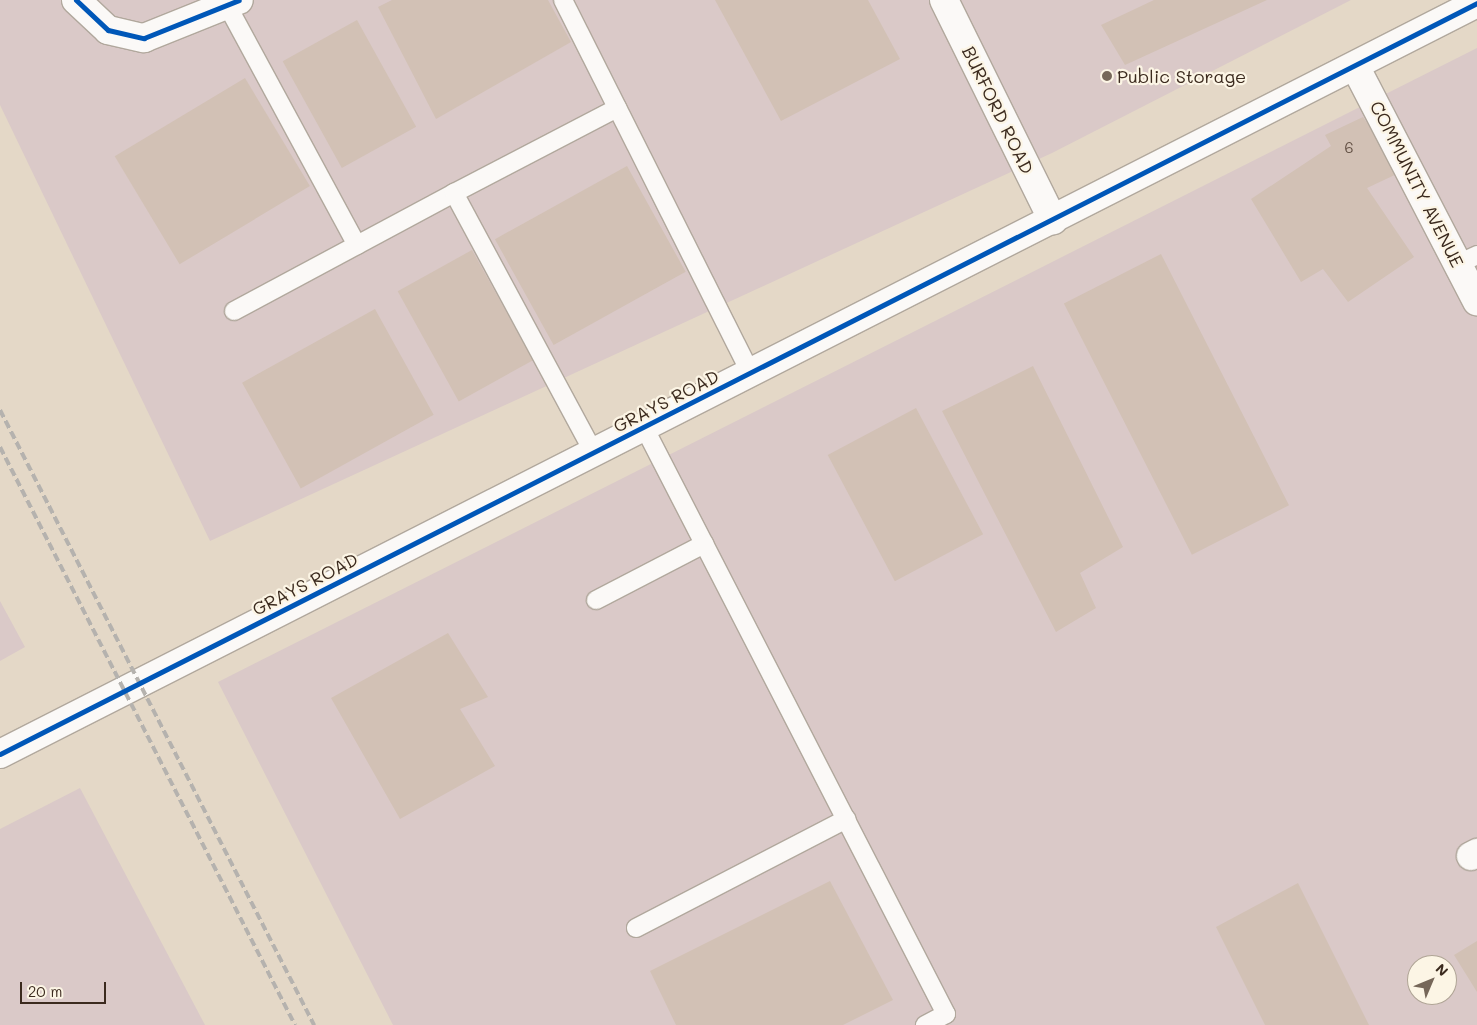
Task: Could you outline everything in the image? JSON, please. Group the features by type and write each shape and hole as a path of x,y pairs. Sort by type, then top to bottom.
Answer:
{"street":[{"path":"76,0 108,30 144,38 233,3"},
{"name":"BURFORD ROAD","path":"944,0 1053,221"},
{"name":"GRAYS ROAD","path":"0,754 1356,68 1477,3"},
{"name":"COMMUNITY AVENUE","path":"1356,68 1468,260 1477,301"}],"lane":[{"path":"563,0 751,374"},
{"path":"233,3 357,245"},
{"path":"234,311 617,108"},
{"path":"454,193 594,453"},
{"path":"644,427 946,1014 925,1025"},
{"path":"596,600 704,544"},
{"path":"636,928 846,820"}],"shaded area":[{"path":"0,0 1351,0 1052,153 210,541 0,105"},
{"path":"1477,48 1477,1025 393,1025 218,682"},
{"path":"0,601 25,647 0,661"},
{"path":"80,788 205,1025 0,1025 0,829"}],"building":[{"path":"392,0 548,0 571,42 436,119 378,7"},
{"path":"715,0 868,0 900,59 781,121"},
{"path":"1154,0 1267,0 1125,65 1101,25"},
{"path":"357,20 416,127 342,168 283,61"},
{"path":"245,78 310,186 180,264 115,156"},
{"path":"1363,117 1401,172 1367,188 1414,257 1348,302 1323,269 1301,282 1251,199 1331,146 1325,135"},
{"path":"627,166 686,272 554,345 495,239"},
{"path":"472,250 533,360 459,401 398,291"},
{"path":"1161,254 1289,505 1192,555 1064,303"},
{"path":"375,309 434,415 301,489 242,383"},
{"path":"1033,366 1123,547 1080,573 1096,608 1056,632 942,411"},
{"path":"916,408 983,534 895,581 828,455"},
{"path":"448,633 488,697 460,709 495,766 400,819 331,698"},
{"path":"830,881 893,1000 843,1025 676,1025 650,971"},
{"path":"1298,883 1369,1025 1265,1025 1216,927"},
{"path":"1477,941 1477,992 1457,960 1457,955 1454,955"}],"railway":[{"path":"0,410 314,1025"},
{"path":"0,447 295,1025"}],"cycle path":[{"path":"76,0 108,30 144,38 239,0"},
{"path":"0,754 1477,3"}],"place":[{"name":"Public Storage","path":"1107,76"}]}
